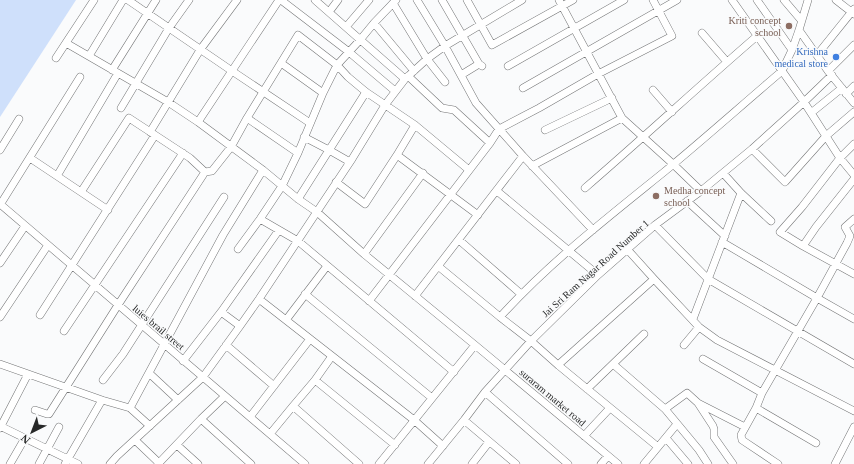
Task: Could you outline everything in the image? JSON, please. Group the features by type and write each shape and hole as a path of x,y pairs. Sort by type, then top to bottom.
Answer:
{"street":[{"path":"56,58 94,0"},
{"path":"89,56 123,0"},
{"path":"128,0 310,123"},
{"path":"57,176 156,0"},
{"path":"121,108 169,28 190,0"},
{"path":"40,315 108,210 153,133 168,102 200,50 237,0"},
{"path":"198,122 280,0 349,52 395,91"},
{"path":"315,0 360,40 442,108 454,110 490,143"},
{"path":"329,12 338,0"},
{"path":"346,27 369,0"},
{"path":"417,0 445,46 476,103 532,166 593,230"},
{"path":"442,0 480,65 461,75"},
{"path":"467,0 492,45 561,3 573,0"},
{"path":"110,464 203,377 259,299 298,241 395,91 414,71 445,46 522,0"},
{"path":"508,66 624,0"},
{"path":"369,301 490,143 499,129 598,74 672,36 653,0"},
{"path":"523,88 677,0"},
{"path":"732,0 812,113 840,158 854,175"},
{"path":"757,0 792,50"},
{"path":"784,0 801,20"},
{"path":"500,317 521,294 568,251 782,71 792,50 808,0"},
{"path":"817,55 853,12 836,0"},
{"path":"238,249 282,186 337,65 374,23 395,2 428,59 445,82"},
{"path":"561,3 622,118 673,164 700,191"},
{"path":"374,23 414,71"},
{"path":"799,30 854,104"},
{"path":"702,33 727,62"},
{"path":"35,410 49,414 205,172 212,171 231,147 298,35 337,65 366,92 415,125 468,170"},
{"path":"586,188 757,36"},
{"name":"suraram market road","path":"66,43 168,102 198,122 262,170 317,212 364,254 618,464"},
{"name":"Jai Sri Ram Nagar Road Number 1","path":"428,464 530,340 627,249 752,149 804,102 854,45"},
{"path":"281,63 323,93"},
{"path":"0,205 80,77"},
{"path":"812,113 844,91 854,86"},
{"path":"653,90 672,112"},
{"path":"298,199 366,92"},
{"path":"544,130 612,98"},
{"path":"752,149 785,182 826,136 854,112"},
{"path":"81,192 129,118 183,153 205,172"},
{"path":"247,118 298,153"},
{"path":"532,166 622,118"},
{"path":"0,150 19,119"},
{"path":"336,182 365,204 415,125"},
{"path":"304,137 350,162"},
{"path":"854,144 840,158 802,207 780,232 854,274"},
{"path":"64,331 183,153"},
{"path":"397,155 478,215"},
{"path":"415,296 523,156"},
{"path":"30,158 108,210"},
{"path":"130,408 223,235 262,170"},
{"path":"364,254 423,173"},
{"path":"723,173 741,193 771,221"},
{"path":"803,246 854,179"},
{"path":"497,191 598,276"},
{"path":"693,319 741,193"},
{"path":"103,380 123,354 224,197"},
{"path":"687,201 724,239 817,298 854,318"},
{"name":"luies brail street","path":"0,205 304,464"},
{"path":"260,219 298,241 454,372"},
{"path":"778,464 742,440 741,435 756,408 762,393 847,243 852,237 845,227 854,219"},
{"path":"0,264 25,226"},
{"path":"655,226 708,279 854,364"},
{"path":"184,361 279,230"},
{"path":"458,240 521,294"},
{"path":"0,317 48,245"},
{"path":"627,249 699,327 717,340 854,411"},
{"path":"286,320 327,266"},
{"path":"438,266 530,340 658,448"},
{"path":"558,365 654,279"},
{"path":"305,294 432,398"},
{"path":"259,299 414,420 443,446"},
{"path":"221,312 240,326"},
{"path":"684,345 699,327"},
{"path":"587,389 644,334"},
{"path":"250,417 310,339"},
{"path":"226,345 274,386"},
{"path":"379,464 475,345"},
{"path":"270,434 315,380 332,356"},
{"path":"703,359 762,393"},
{"path":"0,364 102,400 130,408 150,426"},
{"path":"613,364 664,409 699,450 708,464"},
{"path":"149,373 178,400"},
{"path":"28,374 0,427 47,449 67,462 78,464"},
{"path":"315,380 395,445"},
{"path":"486,392 568,464"},
{"path":"664,409 688,393 698,403 714,429 714,437 733,464"},
{"path":"135,440 158,464 200,419 225,396"},
{"path":"67,462 102,400"},
{"path":"698,403 745,427"},
{"path":"293,406 359,464"},
{"path":"584,436 610,408"},
{"path":"756,408 816,443"},
{"path":"200,419 251,464"},
{"path":"464,420 516,464"},
{"path":"644,464 677,424"},
{"path":"39,464 59,428"},
{"path":"835,464 854,428"},
{"path":"10,464 25,438"},
{"path":"666,438 686,463"},
{"path":"472,464 489,442"},
{"path":"177,445 198,464"},
{"path":"601,464 608,456"}],"shaded area":[{"path":"0,0 76,0 0,117"}],"place":[{"name":"Kriti concept school","path":"789,26"},
{"name":"Krishna medical store","path":"836,57"},
{"name":"Medha concept school","path":"656,196"}]}
